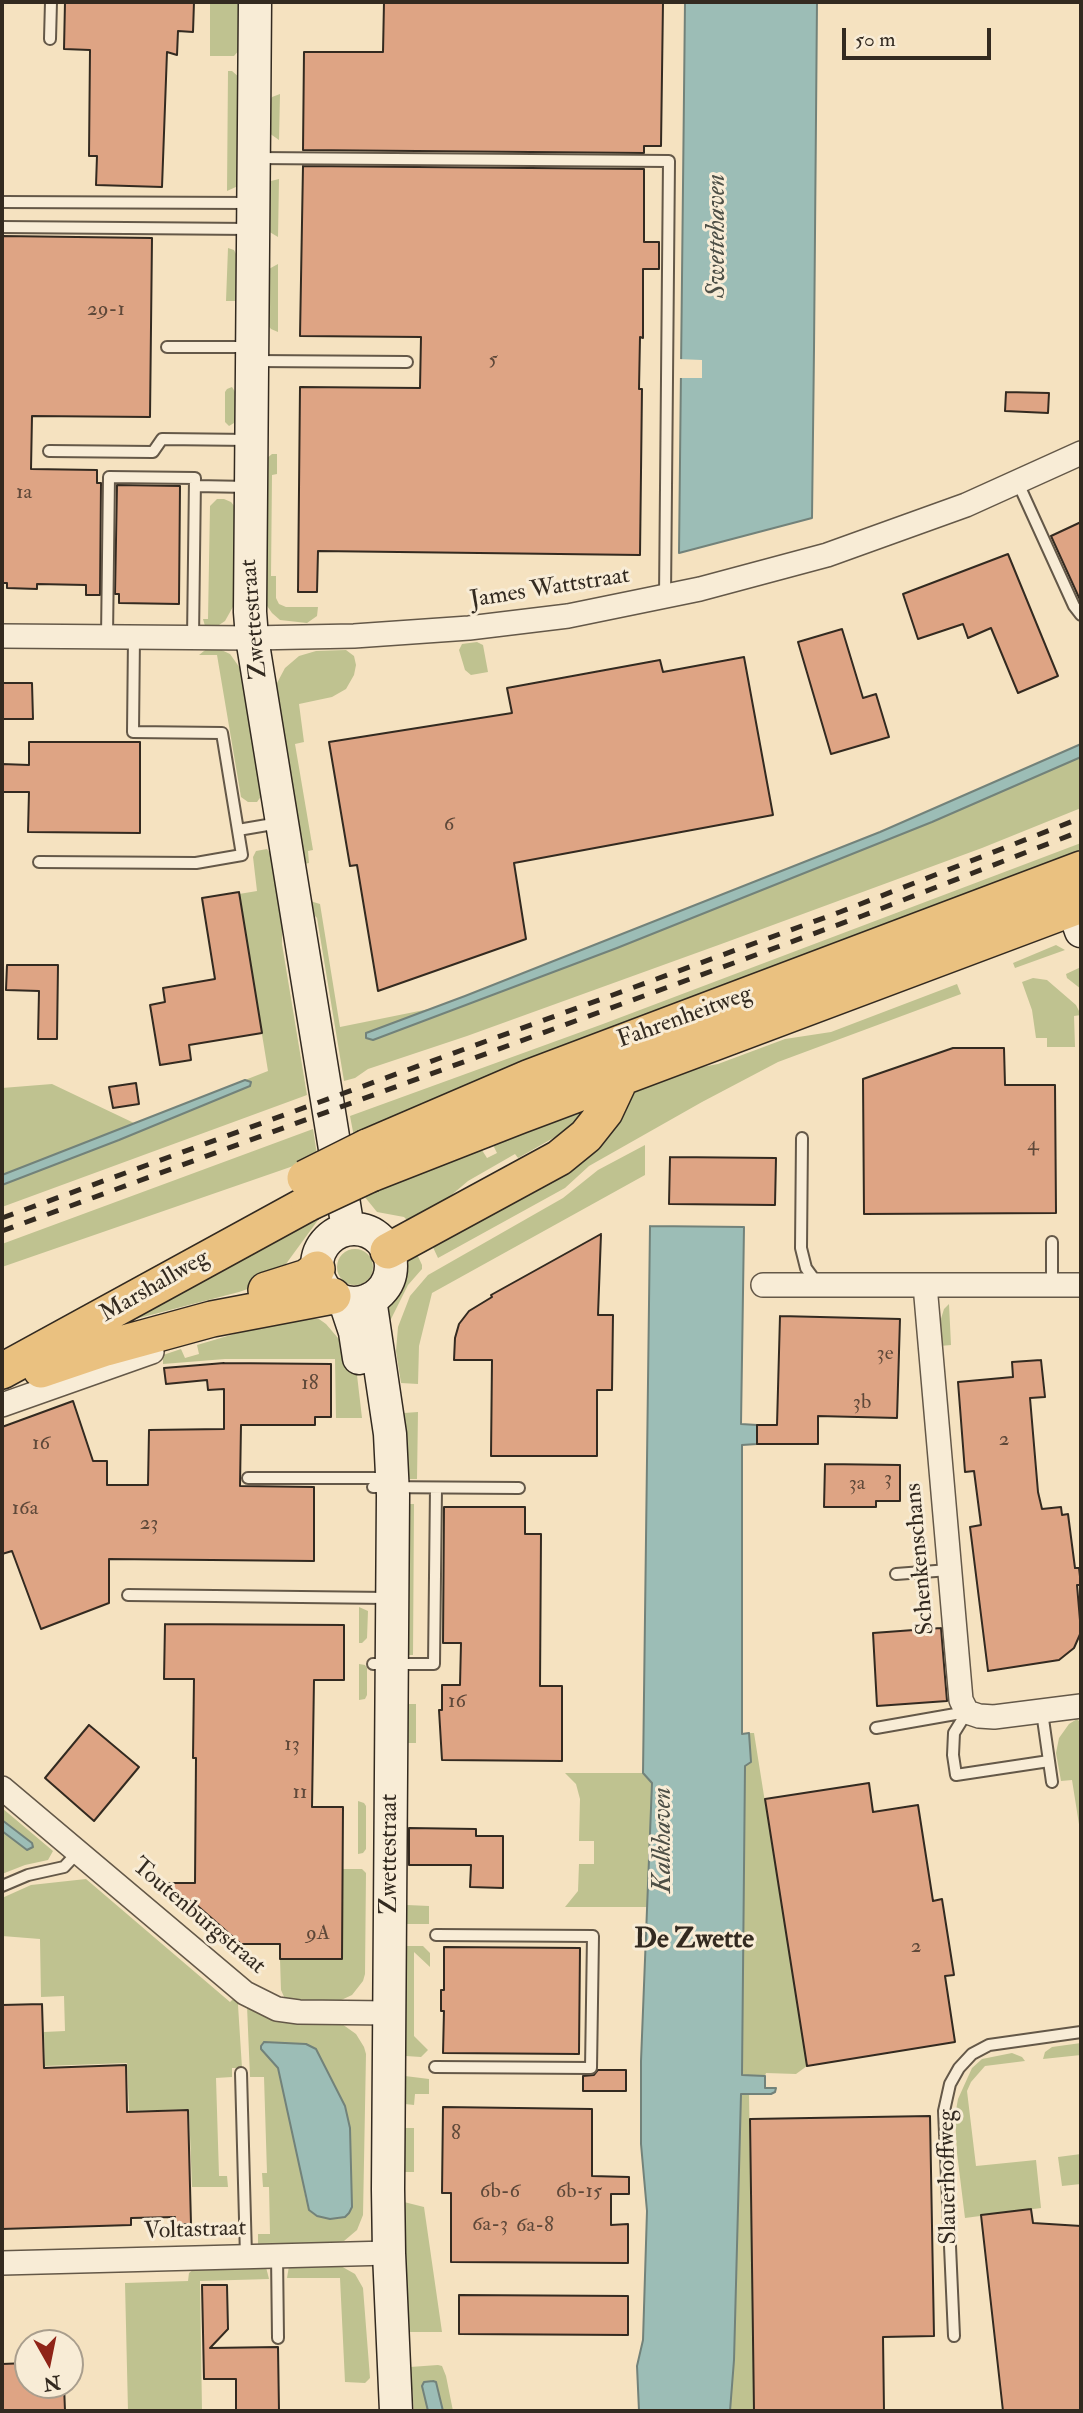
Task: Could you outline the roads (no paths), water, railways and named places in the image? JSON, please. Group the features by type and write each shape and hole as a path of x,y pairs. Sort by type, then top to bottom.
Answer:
{"main road":[{"name":"Fahrenheitweg","path":"307,1191 369,1161 486,1095 705,1011 1078,896"},
{"name":"Fahrenheitweg","path":"369,1161 621,1078 1078,896"},
{"path":"388,1251 559,1158 586,1136 606,1112 632,1057 684,1036 705,1011"},
{"name":"Marshallweg","path":"2,1344 307,1191"},
{"name":"Marshallweg","path":"2,1371 86,1326 307,1191"},
{"path":"50,1318 86,1326 120,1329 147,1324 307,1277 341,1291"},
{"path":"2,1385 106,1348 246,1311 341,1291"}],"street":[{"name":"Zwettestraat","path":"255,2 249,589 252,638 348,1229"},
{"name":"James Wattstraat","path":"2,636 252,638 367,635 469,628 568,616 665,597 827,555 922,522 1018,483 1081,453"},
{"path":"348,1229 367,1231 383,1242 388,1251 391,1262 387,1284 341,1291 318,1258 328,1239 348,1229"},
{"name":"Schenkenschans","path":"925,1284 958,1683 961,1700 967,1712"},
{"path":"763,1285 1081,1284"},
{"name":"Zwettestraat","path":"341,1291 355,1332 371,1436 383,1483 377,2411"},
{"name":"Marshallweg","path":"2,1405 146,1353 222,1331 246,1311"},
{"path":"967,1712 994,1717 1081,1706"},
{"name":"Toutenburgstraat","path":"2,1788 246,1993 277,2009 299,2012 380,2013"},
{"name":"Zwettestraat","path":"379,2253 396,2411"},
{"name":"Voltastraat","path":"2,2263 379,2253"}],"lane":[{"path":"50,39 51,2"},
{"path":"253,158 669,161 665,597"},
{"path":"2,202 253,216"},
{"path":"2,227 253,216"},
{"path":"167,347 407,362"},
{"path":"50,451 153,452 162,439 250,440"},
{"path":"107,637 109,477 195,478 193,638"},
{"path":"1018,483 1074,607 1081,615"},
{"path":"195,486 250,487"},
{"path":"39,862 196,863 242,855 222,733 134,732 134,637"},
{"path":"238,830 282,823"},
{"path":"802,1138 801,1248 806,1268 818,1285"},
{"path":"1052,1242 1052,1284"},
{"path":"248,1478 383,1483 436,1488 519,1488"},
{"path":"382,1664 435,1664 436,1488"},
{"path":"896,1574 949,1570"},
{"path":"128,1595 383,1598"},
{"path":"876,1728 967,1712"},
{"path":"967,1712 954,1732 956,1775 1049,1761"},
{"path":"1042,1712 1052,1782"},
{"path":"2,1886 28,1875 64,1867 78,1852"},
{"path":"435,2067 591,2068 593,1936 436,1935"},
{"name":"Slauerhoffweg","path":"954,2336 944,2111 950,2084 959,2068 972,2054 989,2045 1081,2032"},
{"path":"241,2073 246,2256"},
{"path":"278,2255 278,2338"}],"water":[{"name":"Swettehaven","path":"685,2 817,2 814,349 812,518 679,553"},
{"path":"1081,744 1081,757 932,822 617,948 373,1040 366,1038 366,1033 880,832"},
{"path":"245,1080 251,1082 250,1086 2,1185 2,1175"},
{"name":"Kalkhaven","path":"650,1226 744,1227 741,1424 757,1425 757,1444 742,1445 742,1734 749,1733 751,1762 745,1766 742,2075 765,2076 765,2088 776,2088 771,2094 741,2094 734,2360 730,2411 639,2411 637,2366 643,2340 647,2211 641,2144 641,2061 652,1783 643,1773"},
{"path":"2,1820 32,1843 33,1847 27,1850 2,1831"},
{"path":"264,2042 306,2044 316,2049 345,2106 350,2128 352,2207 345,2217 330,2219 317,2216 309,2210 278,2068 261,2049"},
{"path":"424,2382 436,2382 443,2411 428,2411 422,2386"}],"railway":[{"path":"2,1218 840,912 1081,818"},
{"path":"2,1231 862,916 1081,831"}],"district":[{"name":"De Zwette","path":"694,1941"}]}
